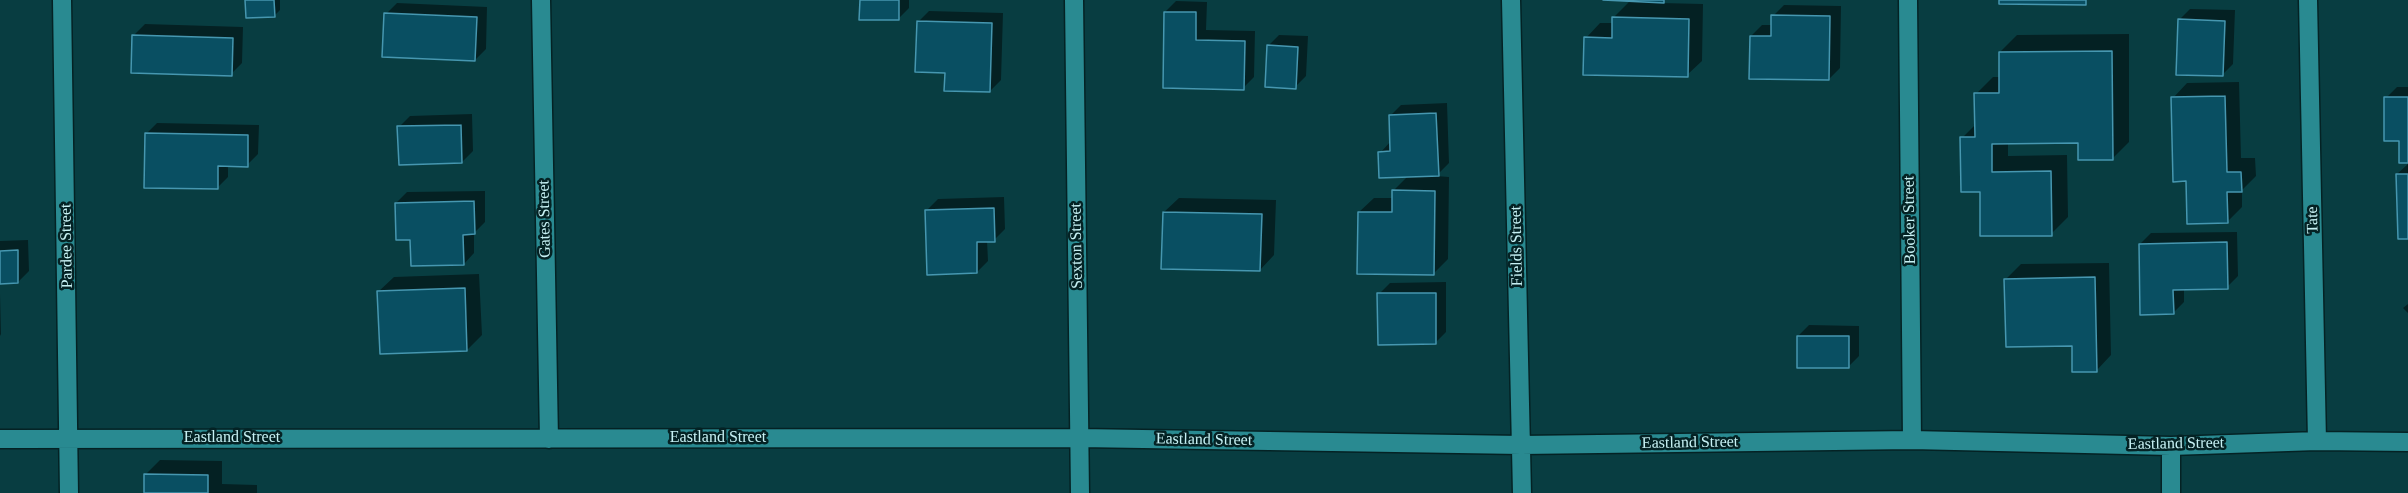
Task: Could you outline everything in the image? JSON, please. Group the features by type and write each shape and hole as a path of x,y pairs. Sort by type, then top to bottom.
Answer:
{"street":[{"name":"Pardee Street","path":"63,0 69,493"},
{"name":"Gates Street","path":"541,0 549,439"},
{"name":"Sexton Street","path":"1074,0 1080,493"},
{"name":"Fields Street","path":"1511,0 1522,493"},
{"name":"Booker Street","path":"1908,0 1912,441"},
{"name":"Tate","path":"2308,0 2318,441"},
{"name":"Eastland Street","path":"0,439 1080,438 1521,445 1912,441 2171,446 2318,441 2408,442"},
{"path":"2171,446 2171,493"}],"building":[{"path":"245,0 274,0 275,17 246,18"},
{"path":"860,0 899,0 899,20 859,20"},
{"path":"1603,0 1664,0 1664,3"},
{"path":"1999,0 2086,0 2086,5 1999,4"},
{"path":"1164,12 1196,12 1196,40 1245,41 1244,90 1163,88"},
{"path":"384,13 477,17 475,61 382,57"},
{"path":"1771,15 1830,16 1829,80 1749,79 1750,36 1771,36"},
{"path":"1612,17 1689,19 1688,77 1583,75 1584,37 1612,38"},
{"path":"2178,19 2225,21 2223,76 2176,75"},
{"path":"917,21 992,23 990,92 944,91 945,73 915,72"},
{"path":"132,35 233,38 232,76 131,73"},
{"path":"1267,45 1298,47 1296,89 1265,87"},
{"path":"2112,51 2113,160 2078,160 2078,143 1992,144 1992,172 2051,171 2052,236 1980,236 1980,192 1961,192 1960,137 1975,137 1974,93 1999,93 1999,52"},
{"path":"2225,96 2227,172 2241,172 2242,192 2227,192 2228,223 2187,224 2186,181 2173,182 2171,97"},
{"path":"2384,97 2408,97 2408,163 2399,163 2399,141 2384,141"},
{"path":"1436,113 1439,176 1379,178 1378,152 1390,151 1389,115"},
{"path":"461,125 462,163 399,165 397,126"},
{"path":"145,133 248,135 248,167 218,166 218,189 144,188"},
{"path":"2396,174 2408,174 2408,239 2398,239"},
{"path":"1392,190 1435,191 1434,275 1357,274 1358,212 1392,212"},
{"path":"474,201 475,234 463,235 464,265 411,266 410,240 396,240 395,203"},
{"path":"994,208 995,242 977,242 977,273 927,275 925,210"},
{"path":"1163,212 1262,214 1260,271 1161,269"},
{"path":"2227,242 2228,289 2173,290 2174,314 2140,315 2139,244"},
{"path":"18,250 18,283 0,284 0,251"},
{"path":"2095,277 2097,372 2072,372 2072,346 2006,347 2004,279"},
{"path":"465,288 467,351 380,354 377,291"},
{"path":"1377,293 1436,293 1436,344 1378,345"},
{"path":"1797,336 1849,336 1849,368 1797,368"},
{"path":"144,474 208,475 208,493 144,493"}]}
